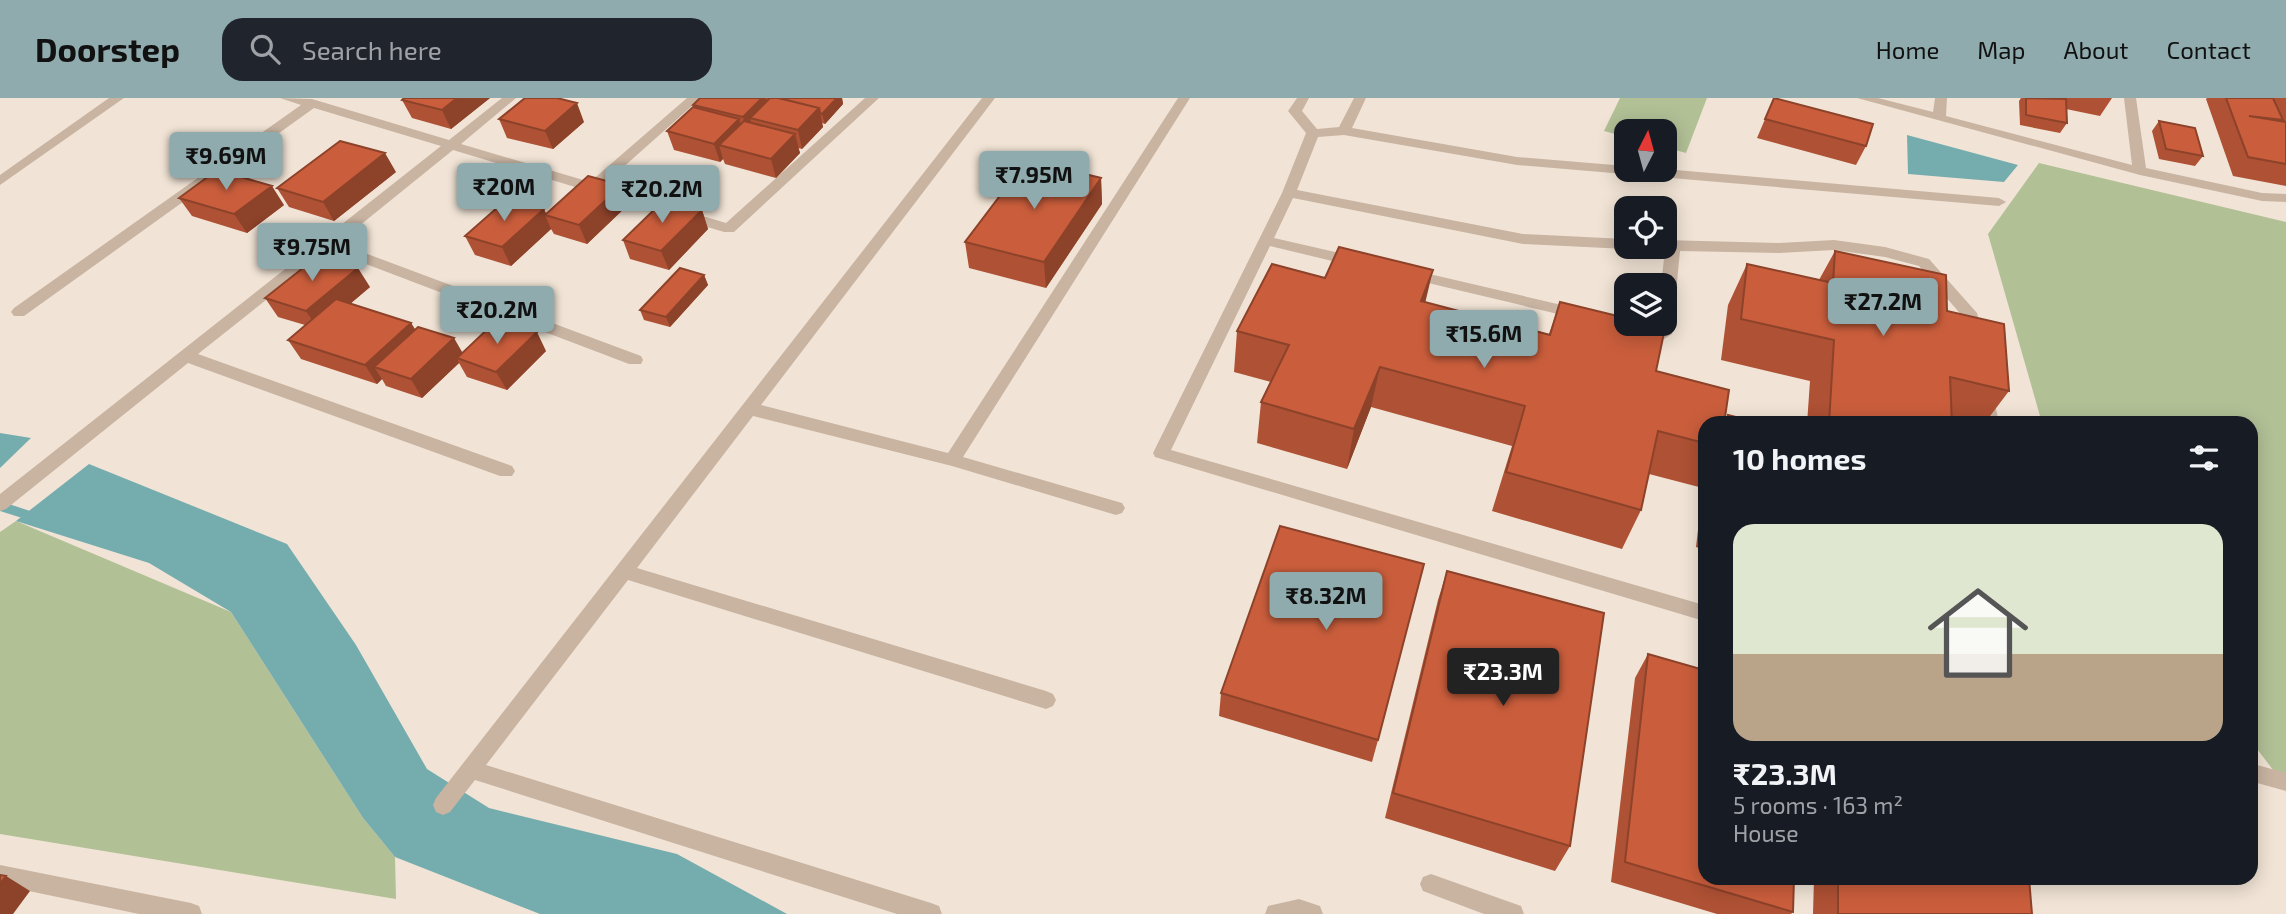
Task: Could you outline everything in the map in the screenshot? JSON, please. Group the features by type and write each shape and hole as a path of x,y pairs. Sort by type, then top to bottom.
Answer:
{"street":[{"path":"0,181 118,98"},
{"path":"286,98 312,103 729,229 873,98"},
{"path":"0,504 68,453 509,98"},
{"path":"592,188 695,98"},
{"path":"443,805 989,98"},
{"path":"952,460 1184,98"},
{"path":"1303,98 1295,111 1313,133"},
{"path":"1344,131 1360,98"},
{"path":"1863,98 2140,171 2262,197 2286,198"},
{"path":"1939,118 1941,98"},
{"path":"2130,98 2140,171"},
{"path":"19,312 312,103"},
{"path":"1313,133 1344,131 1517,161 1999,202"},
{"path":"1313,133 1289,193 1161,453 1698,611"},
{"path":"1289,193 1523,240 1614,244"},
{"path":"1265,240 1371,265"},
{"path":"327,244 635,360"},
{"path":"1677,246 1779,248 1834,245 1885,252 1924,262 1972,317 1979,357"},
{"path":"1398,272 1598,319"},
{"path":"186,356 506,471"},
{"path":"1984,383 1990,416"},
{"path":"751,409 952,460 1116,508"},
{"path":"624,571 1046,700"},
{"path":"471,769 931,914"},
{"path":"2258,774 2286,782"},
{"path":"0,875 191,914"},
{"path":"1431,884 1513,914"},
{"path":"1276,914 1299,910 1312,914"}],"green space":[{"path":"1620,98 1707,98 1686,153 1677,151 1677,119 1614,119 1614,134 1604,131"},
{"path":"2039,163 2286,222 2286,787 2258,750 2258,416 2040,416 1988,234"},
{"path":"16,521 231,612 363,818 395,857 396,899 0,834 0,532"}],"water":[{"path":"1907,135 2018,165 2004,182 1908,174"},
{"path":"0,433 31,438 0,468"},
{"path":"89,464 287,544 356,645 427,769 489,808 677,854 787,914 540,914 395,857 363,818 231,612 149,563 16,521"}],"building":[{"path":"457,98 442,110 402,100"},
{"path":"525,98 557,98 577,103 545,131 499,119"},
{"path":"700,98 762,98 743,117 693,105"},
{"path":"770,98 819,108 798,130 750,118"},
{"path":"784,98 837,98 822,114 819,108"},
{"path":"1774,98 1873,124 1866,146 1765,119"},
{"path":"2026,98 2066,99 2067,123 2026,115"},
{"path":"2226,98 2273,98 2283,120 2249,116 2286,122 2286,164 2248,157"},
{"path":"693,107 739,119 714,144 667,131"},
{"path":"744,121 795,134 771,159 719,145"},
{"path":"2159,121 2195,128 2203,156 2166,149"},
{"path":"340,141 385,153 323,202 277,188"},
{"path":"1027,160 1101,178 1044,262 965,242"},
{"path":"217,170 272,186 234,214 179,198"},
{"path":"588,176 622,185 579,225 545,215"},
{"path":"507,199 544,209 502,247 465,236"},
{"path":"664,200 702,210 661,251 623,240"},
{"path":"1339,247 1433,270 1421,301 1550,335 1560,302 1614,315 1614,336 1663,336 1656,371 1729,390 1725,416 1698,416 1698,441 1658,431 1641,510 1506,472 1525,406 1380,367 1354,429 1261,402 1289,345 1237,331 1272,264 1325,278"},
{"path":"1835,251 1946,275 1947,311 2004,324 2009,391 1950,377 1952,416 1829,416 1834,340 1741,319 1747,264 1833,283"},
{"path":"318,256 358,268 306,311 265,298"},
{"path":"680,268 704,275 666,317 640,310"},
{"path":"336,299 411,323 365,365 288,340"},
{"path":"497,320 537,332 496,372 457,358"},
{"path":"418,327 454,338 411,379 374,367"},
{"path":"1280,526 1424,564 1378,740 1221,693"},
{"path":"1447,571 1604,613 1570,846 1393,793"},
{"path":"1648,654 1698,668 1698,884 1625,862"},
{"path":"1702,885 1794,885 1793,912"},
{"path":"1838,885 2030,885 2032,914 1838,914"}],"waterway":[{"path":"0,506 38,518"}]}
